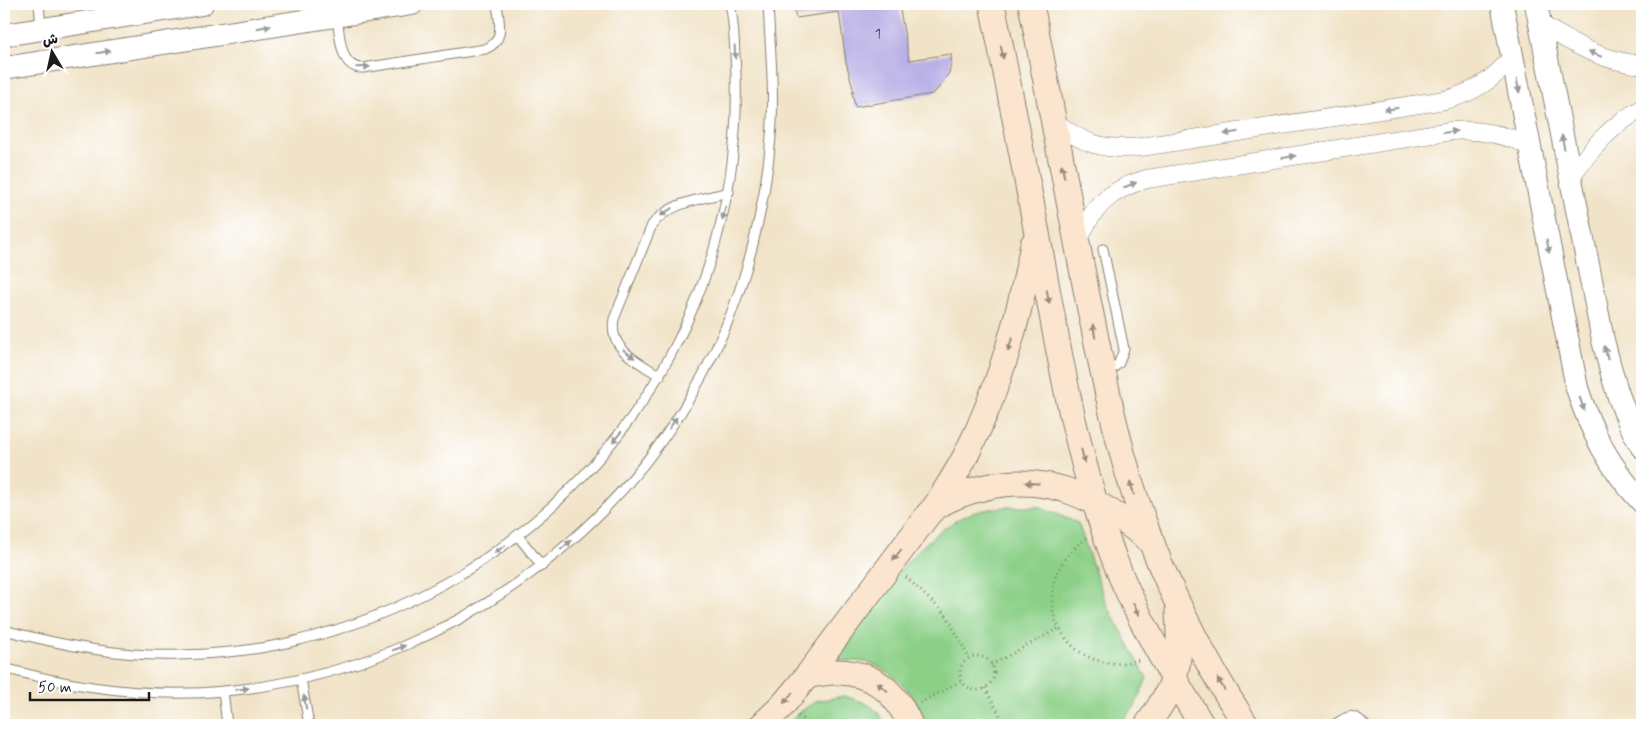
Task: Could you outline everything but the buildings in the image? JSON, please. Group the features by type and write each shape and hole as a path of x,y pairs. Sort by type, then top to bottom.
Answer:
{"main road":[{"path":"992,4 1036,229 1060,366 1094,501 1129,594 1160,655 1202,725"},
{"path":"1031,4 1104,377 1121,449 1135,497 1178,605 1246,725"},
{"path":"762,725 782,706 807,676 935,507 966,456 999,379 1022,298 1036,229"},
{"path":"935,507 978,489 1001,484 1026,482 1050,485 1094,501 1130,525 1152,543"},
{"path":"1147,725 1159,708 1174,678 1179,650 1178,605"},
{"path":"807,676 825,671 844,671 862,675 879,684 894,696 908,718"}],"street":[{"path":"4,35 202,4"},
{"path":"4,68 412,4"},
{"path":"1502,4 1577,388 1600,447 1613,468 1642,502"},
{"path":"144,13 150,45"},
{"path":"1538,14 1597,55 1621,62 1642,65"},
{"path":"1538,14 1603,340 1614,385 1629,424 1642,447"},
{"path":"1054,121 1079,139 1094,144 1110,148 1141,147 1444,100 1469,93 1481,86 1503,68 1512,57"},
{"path":"1570,176 1610,129 1631,114 1642,109"},
{"path":"1077,246 1088,219 1102,202 1119,189 1147,179 1451,131 1467,130 1499,134 1529,145"}],"lane":[{"path":"39,4 41,29"},
{"path":"337,16 345,59 352,66 363,68 490,47 499,37 500,31 497,4"},
{"path":"4,630 55,644 116,653 177,655 238,651 299,640 358,624 414,600 468,571 518,536 572,489 620,435 660,376 690,318 713,256 729,192 737,114 737,74 733,15 730,4"},
{"path":"4,668 42,678 101,689 162,693 222,691 301,679 353,665 403,647 444,628 498,597 542,566 584,530 623,490 658,446 689,399 711,358 737,298 753,245 765,190 772,135 772,80 768,4"},
{"path":"660,376 617,344 612,328 614,319 657,218 680,205 729,192"},
{"path":"1102,249 1124,349 1122,358 1104,377"},
{"path":"518,536 542,566"},
{"path":"301,679 309,725"},
{"path":"222,691 227,725"},
{"path":"1334,725 1343,718 1351,716 1356,717 1366,725"}],"path":[{"path":"1104,530 1089,537 1070,551 1057,571 1052,594 1052,607 1059,628 1076,648 1097,660 1122,664 1160,655"},
{"path":"891,563 943,611 969,658"},
{"path":"991,665 1059,628"},
{"path":"982,657 991,665 994,671 993,678 985,688 972,690 961,681 960,668 969,658 982,657"},
{"path":"908,718 961,681"},
{"path":"985,688 1005,725"}],"green space":[{"path":"1005,507 1039,507 1078,523 1106,603 1147,678 1134,708 1118,725 925,725 913,696 890,674 868,663 837,661 878,600 910,559 928,541 947,526 967,515"},
{"path":"844,696 869,705 882,718 885,725 788,725 797,714 816,701"}]}
